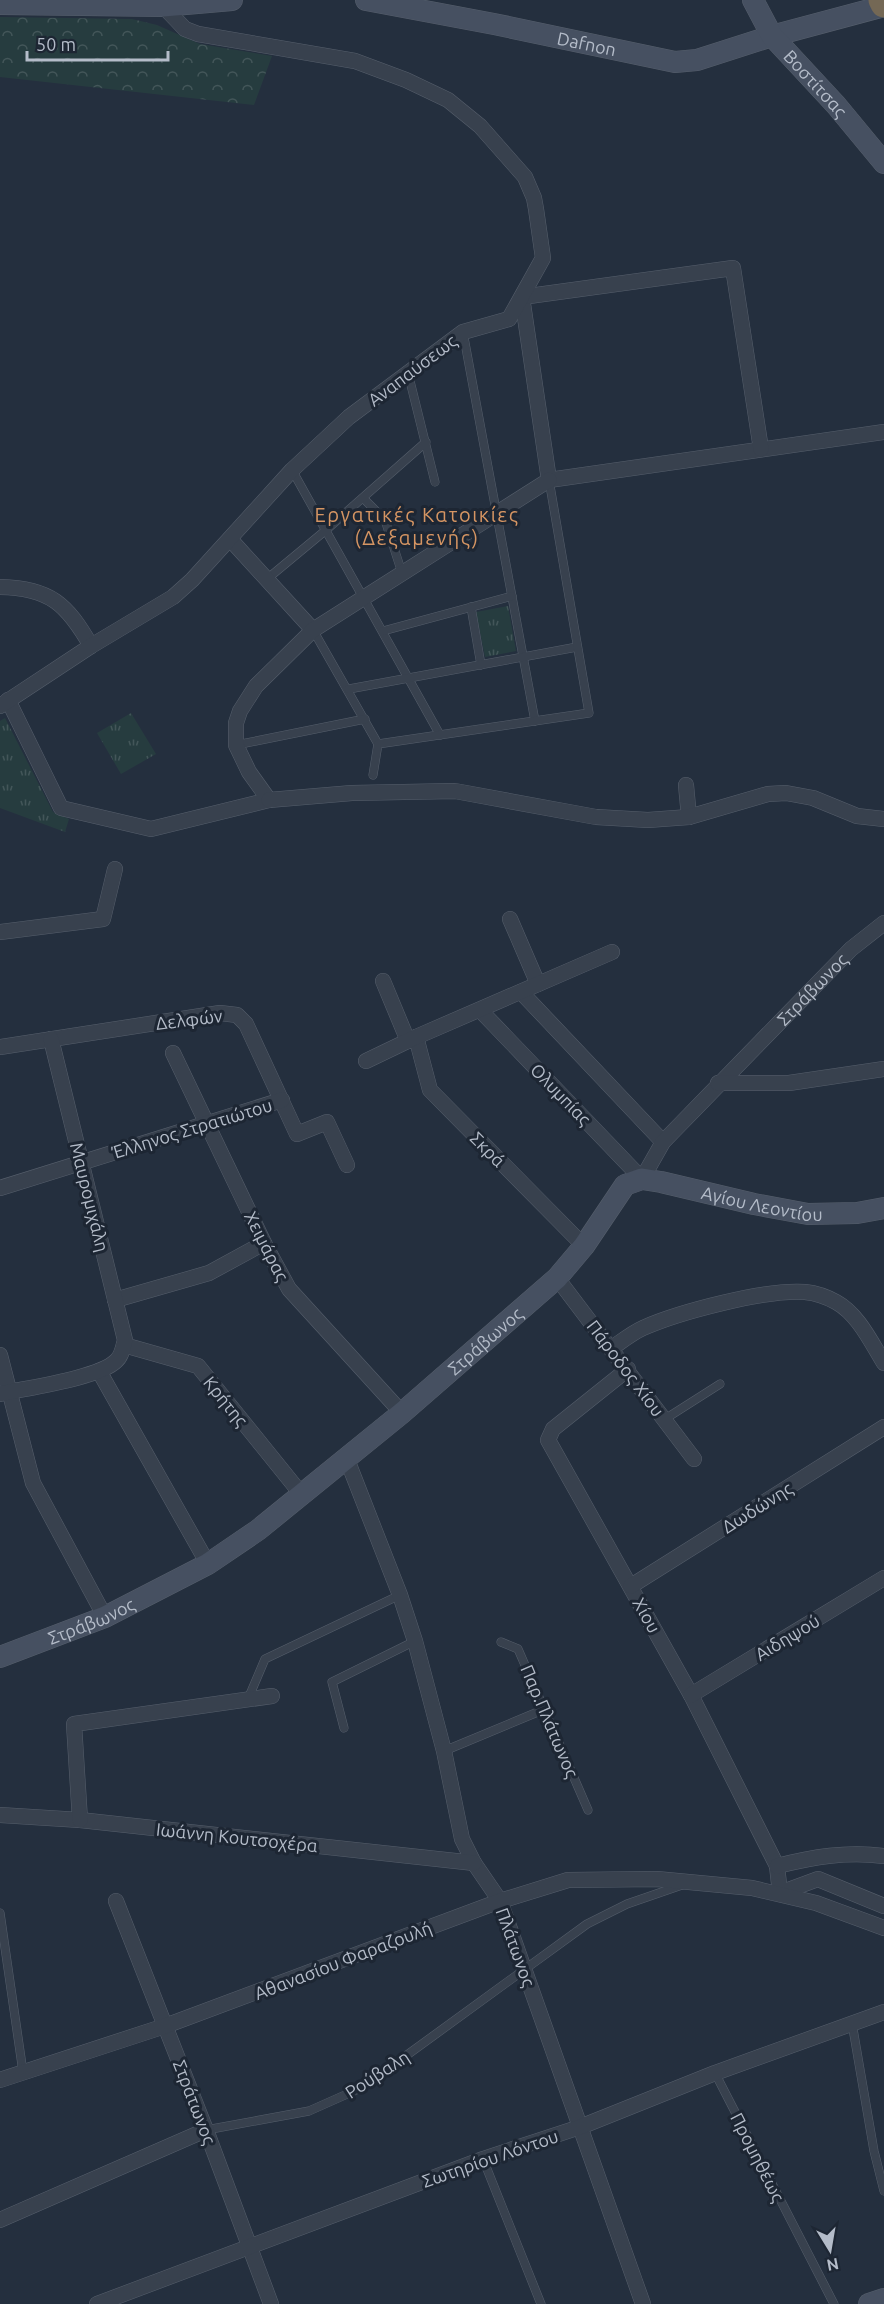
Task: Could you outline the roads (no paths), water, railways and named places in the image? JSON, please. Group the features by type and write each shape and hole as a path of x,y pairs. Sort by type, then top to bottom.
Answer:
{"street":[{"path":"0,4 163,6 232,0"},
{"name":"Dafnon","path":"366,0 494,24 667,62 700,59 883,3"},
{"name":"Βοστίτσας","path":"753,0 772,36 836,105 884,164"},
{"name":"Αναπαύσεως","path":"4,703 173,597 230,539 292,470 349,417 463,332 509,319 543,258 534,198 521,172 480,126 448,100 406,80 355,61 198,34 185,29 163,6"},
{"path":"549,480 522,297 733,268 761,449"},
{"path":"269,800 249,772 236,745 235,735 240,711 256,686 313,630 549,480 884,432"},
{"path":"230,539 313,630"},
{"path":"0,587 32,591 61,604 77,621 92,646"},
{"path":"4,703 61,808 151,829 269,800 352,793 455,791 596,817 648,820 689,818 777,793 804,796 857,816 884,819"},
{"path":"686,785 689,818"},
{"path":"0,932 103,919 115,869"},
{"path":"510,919 538,984"},
{"name":"Στράβωνος","path":"0,1657 105,1617 208,1564 258,1530 346,1456 402,1413 557,1278 584,1246 620,1190 625,1185 642,1179 663,1143 718,1083 852,949 884,923"},
{"path":"366,1061 612,952"},
{"name":"Σκρά","path":"383,981 412,1039 430,1090 584,1246"},
{"path":"521,992 663,1143"},
{"name":"Ολυμπίας","path":"480,1010 642,1179"},
{"name":"Δελφών","path":"0,1047 220,1013 237,1015 246,1024 297,1134 327,1122 346,1165"},
{"name":"Μαυρομιχάλη","path":"51,1039 125,1340 122,1350"},
{"name":"Χειμάρας","path":"173,1053 264,1243 289,1289 402,1413"},
{"path":"718,1083 789,1083 884,1069"},
{"name":"Έλληνος Στρατιώτου","path":"0,1188 282,1100"},
{"name":"Αγίου Λεοντίου","path":"642,1179 808,1214 849,1214 884,1208"},
{"path":"115,1300 209,1273 264,1243"},
{"name":"Πάροδος Χίου","path":"557,1278 694,1459"},
{"path":"612,1348 642,1329 693,1311 776,1294 806,1293 835,1301 844,1308 865,1333 884,1363"},
{"path":"5,1393 99,1371 116,1362 122,1350"},
{"name":"Κρήτης","path":"122,1350 198,1366 302,1495"},
{"path":"0,1355 5,1393 33,1483 105,1617"},
{"name":"Χίου","path":"628,1369 553,1429 548,1440 691,1695 777,1866 780,1893"},
{"path":"99,1371 208,1564"},
{"name":"Δωδώνης","path":"631,1586 884,1427"},
{"name":"Πλάτωνος","path":"346,1456 400,1595 415,1641 444,1751 462,1839 474,1863 500,1901 643,2304"},
{"name":"Αιδηψού","path":"691,1695 884,1578"},
{"path":"80,1820 74,1724 272,1696"},
{"name":"Ιωάννη Κουτσοχέρα","path":"0,1815 80,1820 474,1863"},
{"path":"777,1866 810,1857 838,1854 884,1856"},
{"name":"Αθανασίου Φαραζουλή","path":"0,2080 165,2026 500,1901 568,1880 595,1878 692,1882 780,1893 816,1903 884,1928"},
{"path":"780,1893 818,1879 884,1906"},
{"name":"Στράτωνος","path":"116,1901 271,2304"},
{"name":"Σωτηρίου Λόντου","path":"97,2304 483,2159 580,2127 715,2073 884,2012"},
{"name":"Ρούβαλη","path":"0,2220 206,2130"},
{"path":"869,2304 884,2299"}],"lane":[{"path":"463,332 535,721"},
{"path":"408,373 435,482"},
{"path":"267,579 426,442"},
{"path":"292,470 440,735"},
{"path":"378,744 590,713 549,480"},
{"path":"363,498 385,520 402,573"},
{"path":"383,631 512,596"},
{"path":"471,608 481,664"},
{"path":"313,630 349,689 378,744 373,775"},
{"path":"349,689 577,647"},
{"path":"236,745 365,719"},
{"path":"665,1419 720,1384"},
{"path":"248,1699 265,1659 400,1595"},
{"path":"344,1728 332,1682 415,1641"},
{"name":"Παρ.Πλάτωνος","path":"501,1642 518,1649 588,1810"},
{"path":"444,1751 545,1710"},
{"name":"Ρούβαλη","path":"206,2130 309,2111 363,2087 597,1918 627,1904 692,1882"},
{"path":"0,1913 23,2072"},
{"path":"852,2023 874,2151 884,2191"},
{"name":"Προμηθέως","path":"715,2073 834,2304"},
{"path":"483,2159 541,2304"}],"district":[{"name":"Εργατικές Κατοικίες (Δεξαμενής)","path":"417,526"}]}
